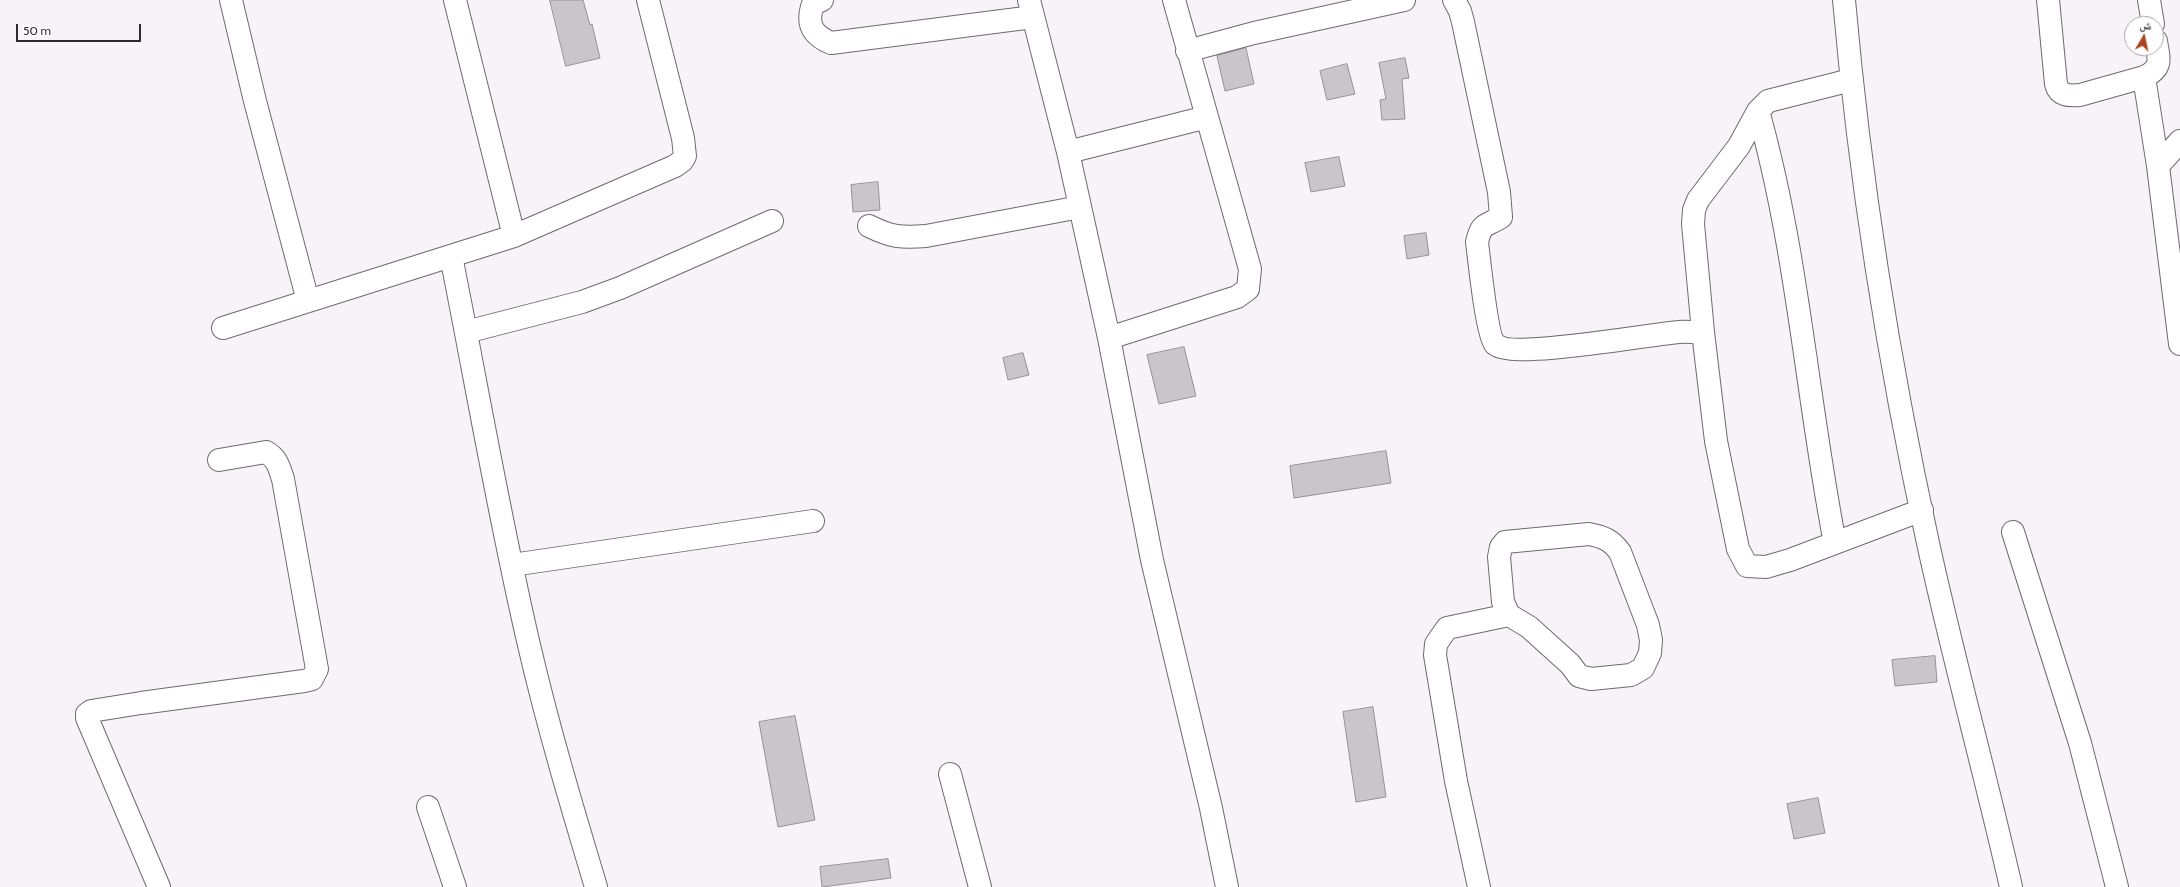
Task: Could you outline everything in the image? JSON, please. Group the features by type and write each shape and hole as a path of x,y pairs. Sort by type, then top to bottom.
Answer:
{"street":[{"path":"231,0 255,101 308,301"},
{"path":"455,0 514,236"},
{"path":"223,328 514,236 655,176 682,162 685,156 683,138 648,0"},
{"path":"822,0 813,4 810,14 812,30 820,38 831,43 1031,9 1068,152 1109,338 1152,560 1211,808 1227,887"},
{"path":"1109,338 1221,304 1237,297 1248,289 1250,269 1174,0"},
{"path":"1188,50 1367,4 1404,0"},
{"path":"1454,0 1460,11 1463,22 1499,192 1501,217 1485,224 1480,231 1477,242 1490,328 1494,343 1499,347 1509,349 1556,347 1628,340 1679,332 1703,332"},
{"path":"1844,0 1851,80 1887,330 1922,510 2011,887"},
{"path":"2048,0 2058,90 2070,96 2080,95 2144,77 2154,73 2158,66 2157,56"},
{"path":"2149,0 2152,16"},
{"path":"2144,77 2158,166 2180,344"},
{"path":"1851,80 1768,101 1758,111 1739,146 1698,200 1694,210 1694,237 1703,332 1716,441 1738,549 1743,562 1747,566 1766,567 1922,510"},
{"path":"1758,111 1769,150 1786,236 1821,470 1835,543"},
{"path":"1068,152 1207,117"},
{"path":"2158,166 2180,141"},
{"path":"869,226 886,235 901,238 926,236 1080,207"},
{"path":"466,332 559,308 620,288 772,221"},
{"path":"451,256 512,565 545,711 596,887"},
{"path":"159,887 87,718 87,714 91,711 141,703 304,681 312,679 317,669 283,479 278,463 274,456 266,452 219,460"},
{"path":"512,565 812,521"},
{"path":"2013,532 2080,743 2117,887"},
{"path":"1479,887 1451,751 1435,655 1436,644 1447,628 1509,615 1529,627 1570,664 1579,676 1591,679 1631,675 1643,668 1650,653 1651,640 1648,625 1620,552 1613,542 1605,537 1589,534 1505,542 1501,547 1499,557 1503,602 1509,615"},
{"path":"950,774 980,887"},
{"path":"428,807 455,887"}],"building":[{"path":"550,0 583,0 590,25 592,24 600,58 566,66"},
{"path":"1246,48 1254,84 1225,91 1217,56"},
{"path":"1405,58 1409,78 1402,79 1405,119 1382,120 1380,100 1386,99 1379,63"},
{"path":"1347,64 1355,94 1327,100 1320,71"},
{"path":"1339,157 1345,186 1311,192 1305,163"},
{"path":"878,182 880,210 853,212 851,185"},
{"path":"1426,233 1429,255 1407,259 1404,236"},
{"path":"1184,347 1196,396 1159,404 1147,355"},
{"path":"1023,353 1029,375 1008,380 1003,358"},
{"path":"1386,451 1391,483 1294,498 1290,466"},
{"path":"1935,656 1937,682 1895,686 1892,660"},
{"path":"1373,707 1386,797 1356,802 1343,712"},
{"path":"795,716 815,820 778,827 759,722"},
{"path":"1818,798 1825,833 1794,839 1787,804"},
{"path":"888,859 891,878 822,887 820,867"}]}
